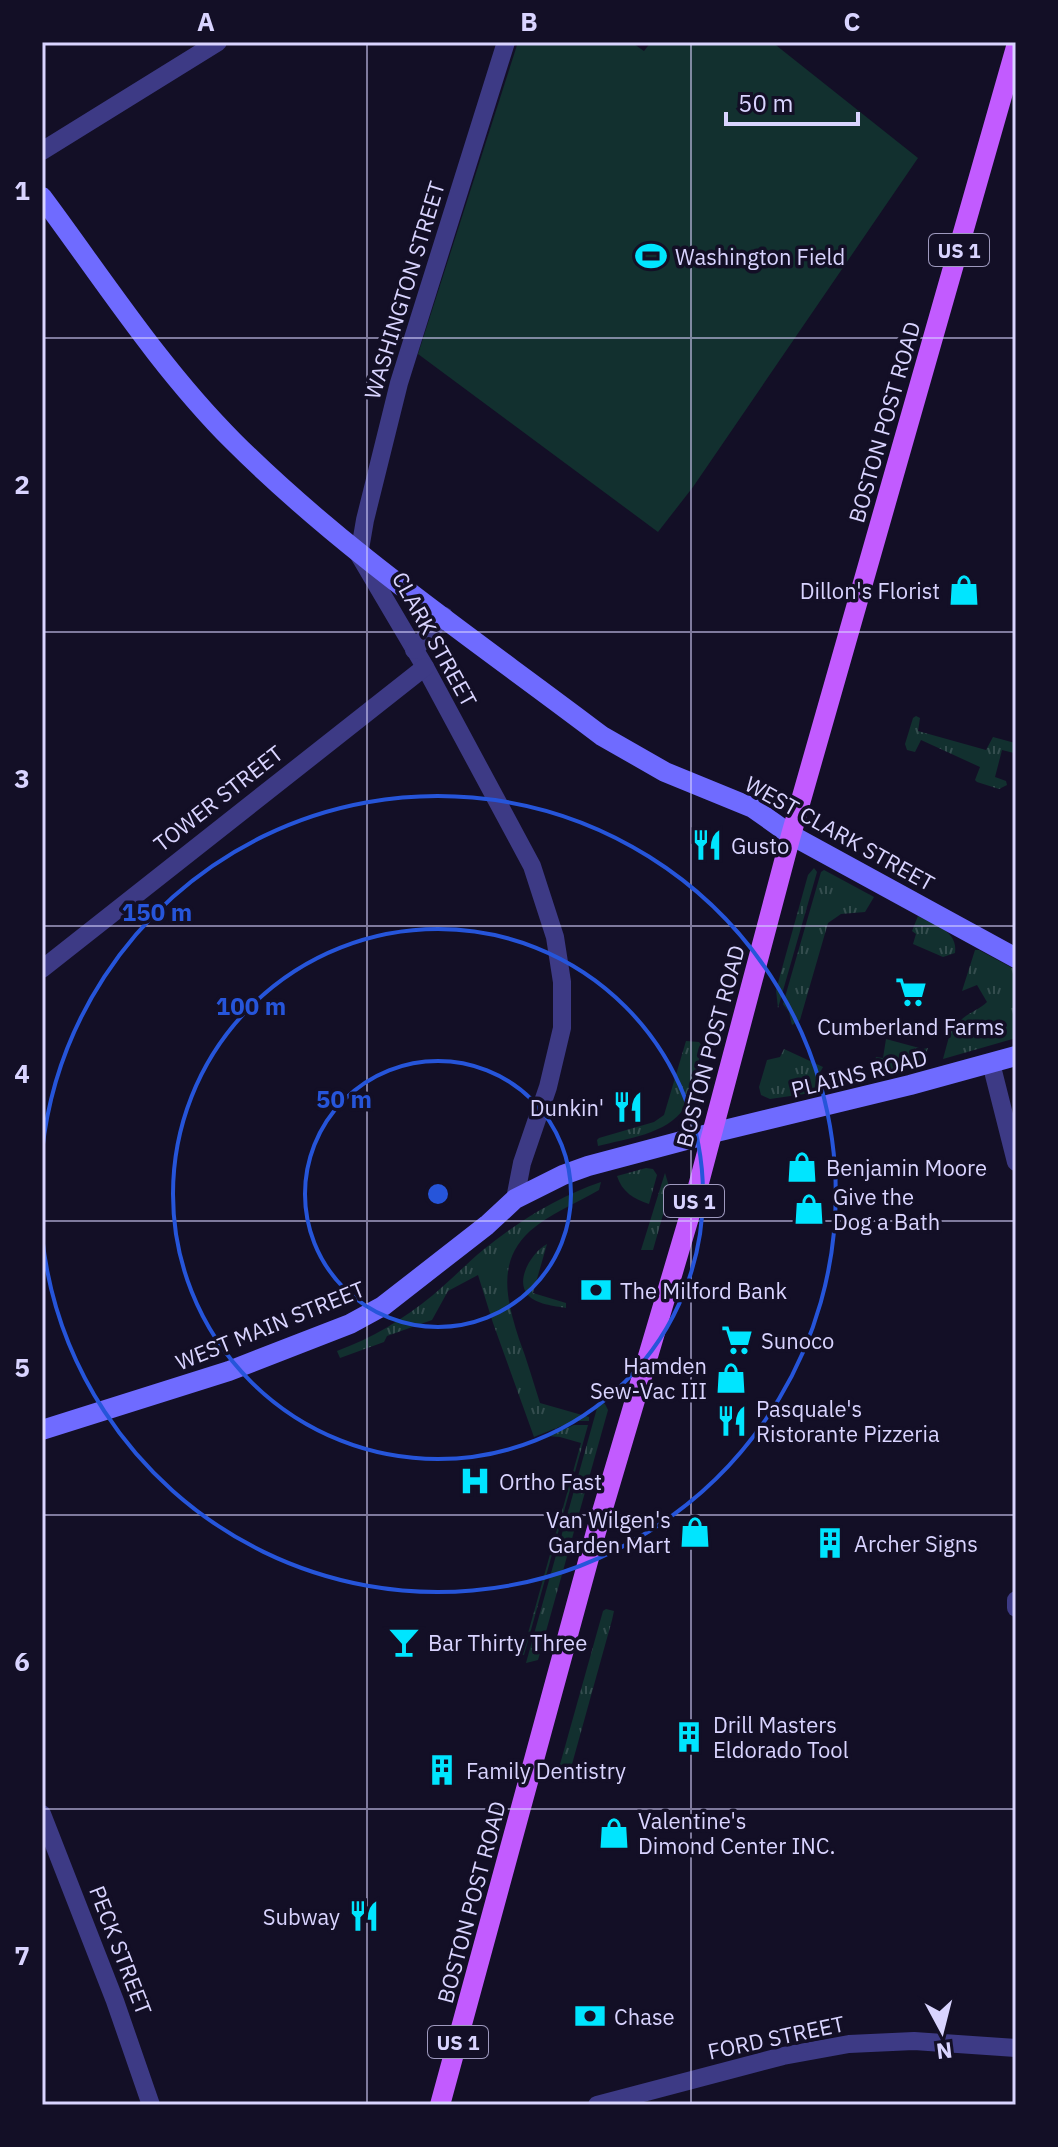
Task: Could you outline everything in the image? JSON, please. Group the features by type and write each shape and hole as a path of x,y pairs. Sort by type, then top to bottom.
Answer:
{"main road":[{"name":"BOSTON POST ROAD","path":"440,2105 596,1532 712,1133 791,835 1016,47"},
{"name":"CLARK STREET","path":"42,197 205,411 234,442 359,555"},
{"name":"WEST CLARK STREET","path":"359,555 602,736 665,772 753,808 791,835 1016,958"},
{"name":"PLAINS ROAD","path":"712,1133 1016,1056"},
{"name":"WEST MAIN STREET","path":"42,1430 229,1371 350,1324 383,1306 487,1225 515,1199 539,1186 588,1166 712,1133"}],"street":[{"path":"42,151 218,42"},
{"name":"WASHINGTON STREET","path":"359,555 399,383 506,42"},
{"name":"CLARK STREET","path":"359,555 425,667 532,866 560,959 562,1028 548,1087 522,1163 515,1199"},
{"path":"414,650 444,616"},
{"name":"TOWER STREET","path":"42,969 425,667"},
{"path":"991,1063 1016,1162"},
{"path":"1016,1600 1016,1608"},
{"name":"PECK STREET","path":"42,1814 91,1936 151,2105"},
{"name":"FORD STREET","path":"597,2105 783,2056 849,2044 914,2041 1016,2048"}],"green space":[{"name":"Washington Field","path":"518,42 631,42 644,51 651,42 772,42 918,158 693,487 658,532 418,354"},
{"path":"916,716 920,718 918,731 986,750 993,737 1015,743 1014,753 1002,750 995,777 1006,781 1007,785 999,789 977,782 980,767 921,740 915,752 907,750 905,744"},
{"path":"814,868 817,872 778,1008 776,990 808,875"},
{"path":"824,870 874,897 865,912 841,914 828,923 800,1020 792,1025 783,1004"},
{"path":"918,916 949,934 955,945 955,953 943,957 913,944 916,934 912,931"},
{"path":"975,950 1016,970 1016,1038 943,1059 953,1022 957,1024 987,1002 977,985 962,991"},
{"path":"886,1039 928,1048 922,1065 873,1077 871,1064 874,1065 876,1057 883,1058"},
{"path":"686,1041 699,1042 702,1046 690,1094 677,1117 657,1130 598,1146 599,1138 654,1122 664,1115"},
{"path":"784,1049 823,1067 817,1078 818,1092 770,1099 761,1095 759,1087 767,1060 780,1057"},
{"path":"653,1169 657,1175 649,1204 629,1194 617,1176"},
{"path":"665,1173 670,1190 653,1250 641,1250"},
{"path":"601,1182 599,1190 530,1231 512,1256 507,1282 515,1325 540,1403 589,1417 589,1421 574,1421 534,1437 478,1275 448,1291 432,1320 340,1358 337,1351 375,1334 411,1312 483,1250 525,1220 554,1202"},
{"path":"547,1244 533,1293 566,1303 566,1308 535,1301 524,1289 527,1266"},
{"path":"599,1401 608,1410 538,1660 526,1663"},
{"path":"574,1425 588,1425 522,1655 581,1443 547,1436"},
{"path":"606,1609 614,1611 612,1620 569,1775 564,1776 559,1768"}],"place":[{"name":"Washington Field","path":"651,256"},
{"name":"Dillon's Florist","path":"964,590"},
{"name":"Gusto","path":"707,845"},
{"name":"Cumberland Farms","path":"911,992"},
{"name":"Dunkin'","path":"628,1107"},
{"name":"Benjamin Moore","path":"802,1167"},
{"name":"Give the Dog a Bath","path":"809,1209"},
{"name":"The Milford Bank","path":"596,1290"},
{"name":"Sunoco","path":"737,1340"},
{"name":"Hamden Sew-Vac III","path":"731,1378"},
{"name":"Pasquale's Ristorante Pizzeria","path":"732,1421"},
{"name":"Ortho Fast","path":"475,1481"},
{"name":"Van Wilgen's Garden Mart","path":"695,1532"},
{"name":"Archer Signs","path":"830,1543"},
{"name":"Bar Thirty Three","path":"404,1642"},
{"name":"Drill Masters Eldorado Tool","path":"689,1737"},
{"name":"Family Dentistry","path":"442,1770"},
{"name":"Valentine's Dimond Center INC.","path":"614,1833"},
{"name":"Subway","path":"364,1916"},
{"name":"Chase","path":"590,2016"}]}
